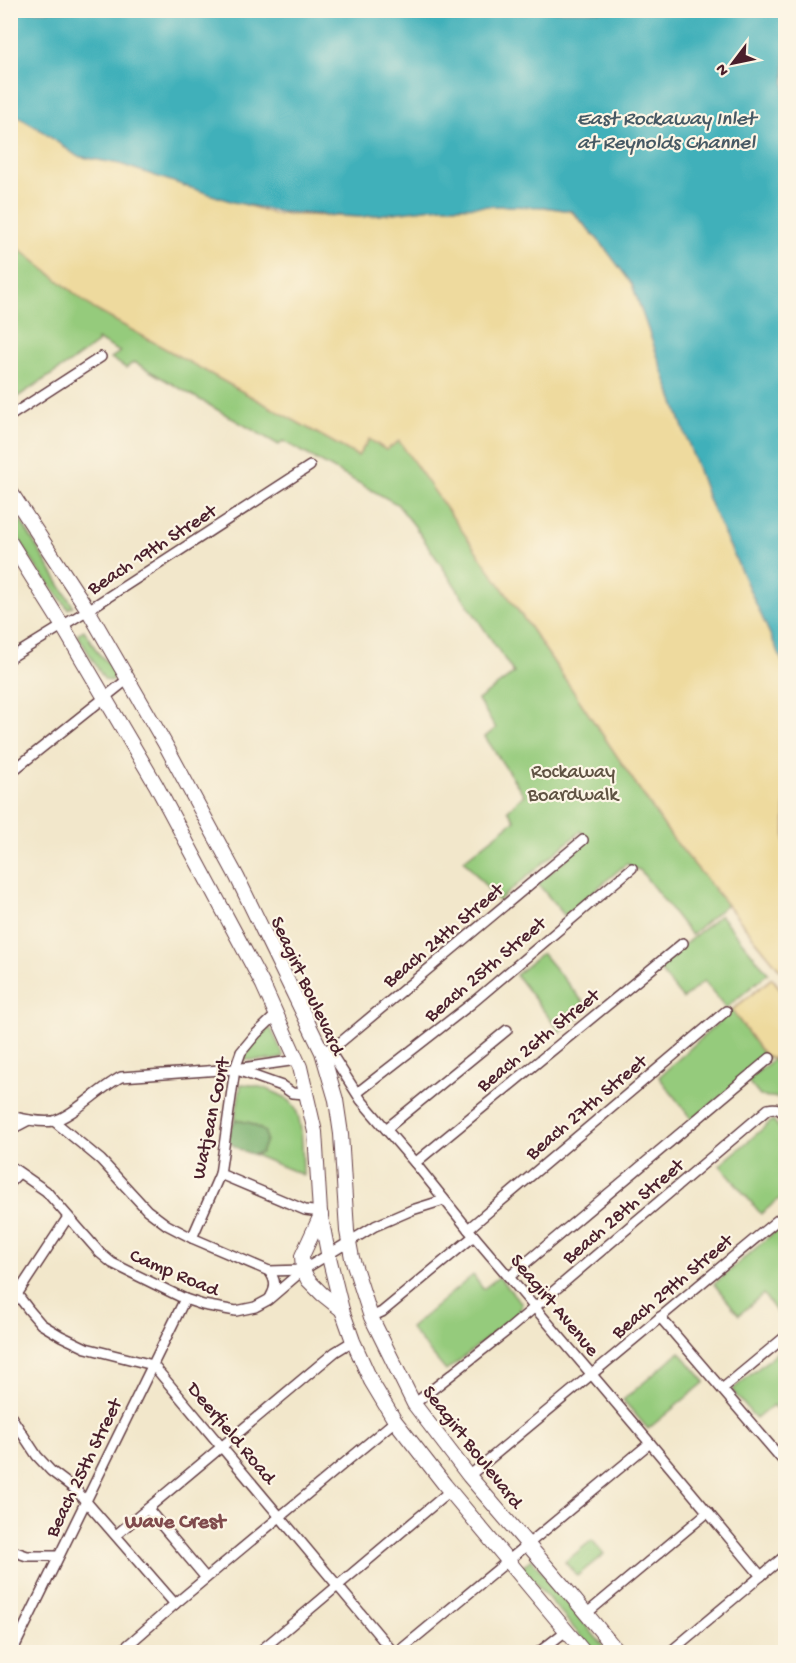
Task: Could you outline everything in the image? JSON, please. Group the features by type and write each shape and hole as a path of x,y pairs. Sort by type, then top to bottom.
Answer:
{"main road":[{"name":"Seagirt Boulevard","path":"10,491 88,610 128,679 237,878 326,1051 342,1138 348,1241 371,1317 414,1404 469,1476 618,1653"},
{"path":"10,542 156,784 263,985 297,1060 315,1132 320,1213 328,1253 342,1310 371,1381 394,1421 507,1562 584,1653"},
{"path":"320,1213 302,1256 303,1270 308,1280 342,1310"}],"street":[{"path":"10,416 101,357"},
{"name":"Beach 19th Street","path":"10,658 310,466"},
{"path":"10,773 128,679"},
{"name":"Beach 24th Street","path":"326,1051 409,986 583,840"},
{"name":"Beach 25th Street","path":"357,1093 471,1004 632,868"},
{"name":"Beach 26th Street","path":"415,1163 683,943"},
{"name":"Beach 27th Street","path":"371,1317 382,1312 726,1011"},
{"name":"Watjean Court","path":"192,1238 220,1174 235,1069 241,1052 276,1015"},
{"path":"386,1129 507,1030"},
{"name":"Seagirt Avenue","path":"326,1051 444,1200 761,1576"},
{"name":"Beach 28th Street","path":"509,1277 770,1058"},
{"path":"10,1116 29,1120 54,1121 79,1106 109,1082 121,1077 235,1069 297,1060"},
{"path":"235,1069 282,1086 292,1093 306,1094"},
{"name":"Beach 28th Street","path":"414,1404 534,1308 768,1110 774,1107 786,1116"},
{"path":"10,1130 29,1120"},
{"path":"54,1121 101,1160 147,1210 167,1225 268,1271 303,1270"},
{"path":"10,1182 15,1169"},
{"name":"Camp Road","path":"15,1169 46,1191 100,1253 112,1263 185,1299 202,1305 236,1311 255,1307 268,1300 303,1270 375,1226 412,1210 444,1200"},
{"path":"220,1174 305,1210 320,1213"},
{"name":"Beach 29th Street","path":"469,1476 786,1213"},
{"path":"10,1305 68,1217"},
{"path":"268,1271 275,1284 274,1292 268,1300"},
{"path":"10,1285 41,1324 61,1336 86,1348 153,1365"},
{"name":"Beach 25th Street","path":"12,1653 185,1299"},
{"path":"660,1317 784,1459"},
{"path":"722,1389 786,1336"},
{"path":"116,1535 335,1352 353,1341"},
{"name":"Deerfield Road","path":"153,1365 396,1653"},
{"path":"10,1415 37,1456 51,1471 76,1490 175,1604"},
{"path":"120,1653 175,1604 394,1421"},
{"path":"396,1653 650,1443"},
{"path":"259,1653 450,1491"},
{"path":"148,1509 206,1578"},
{"path":"586,1614 708,1512"},
{"path":"10,1550 27,1556 58,1556"},
{"path":"670,1653 786,1556"},
{"path":"539,1653 566,1631"}],"green space":[{"name":"Rockaway Boardwalk","path":"11,242 94,309 358,456 369,439 399,440 534,633 671,836 727,904 691,935 640,870 632,868 627,863 565,916 538,884 587,839 581,831 498,901 464,860 515,820 508,810 524,795 485,737 496,728 478,700 514,673 414,525 397,504 283,441 279,445 134,362 126,368 111,358 120,352 97,339 97,343 71,362 11,401"},
{"path":"11,505 73,606 68,609 38,570 11,526"},
{"path":"84,630 98,653 110,665 115,674 113,680 104,679 77,634"},
{"path":"720,915 768,973 726,1008 704,981 683,999 657,967"},
{"path":"542,953 589,1009 560,1032 516,975"},
{"path":"732,1010 763,1054 769,1057 692,1120 659,1077"},
{"path":"268,1028 271,1029 283,1056 273,1060 239,1060"},
{"path":"774,1059 785,1073 785,1103 780,1098 760,1096 747,1080"},
{"path":"241,1084 272,1091 291,1102 297,1111 301,1129 303,1175 252,1154 261,1153 266,1140 251,1123 235,1120"},
{"path":"235,1120 251,1123 265,1132 266,1140 261,1153 245,1152 230,1142 229,1135"},
{"path":"773,1120 785,1135 785,1194 761,1214 720,1165"},
{"path":"785,1223 785,1323 763,1294 739,1315 714,1284"},
{"path":"473,1275 483,1289 499,1277 522,1304 519,1313 446,1371 410,1328"},
{"path":"785,1346 785,1420 773,1405 756,1419 732,1390"},
{"path":"680,1352 705,1382 648,1429 623,1400"},
{"path":"592,1540 604,1554 577,1576 565,1562"},
{"path":"531,1559 608,1652 594,1652 522,1567"}],"sand":[{"path":"10,112 77,156 120,164 274,214 361,217 441,207 525,205 571,211 602,244 632,284 709,501 785,667 785,976 671,836 534,633 399,441 386,450 369,439 358,456 94,309 11,242"},
{"path":"772,978 785,995 785,1073 774,1059 763,1054 732,1010"}],"water":[{"name":"East Rockaway Inlet at Reynolds Channel","path":"10,11 785,11 785,667 709,501 632,284 602,244 572,211 544,207 441,207 361,217 281,212 233,202 120,164 77,156 11,112"}],"district":[{"name":"Wave Crest","path":"175,1520"}]}
